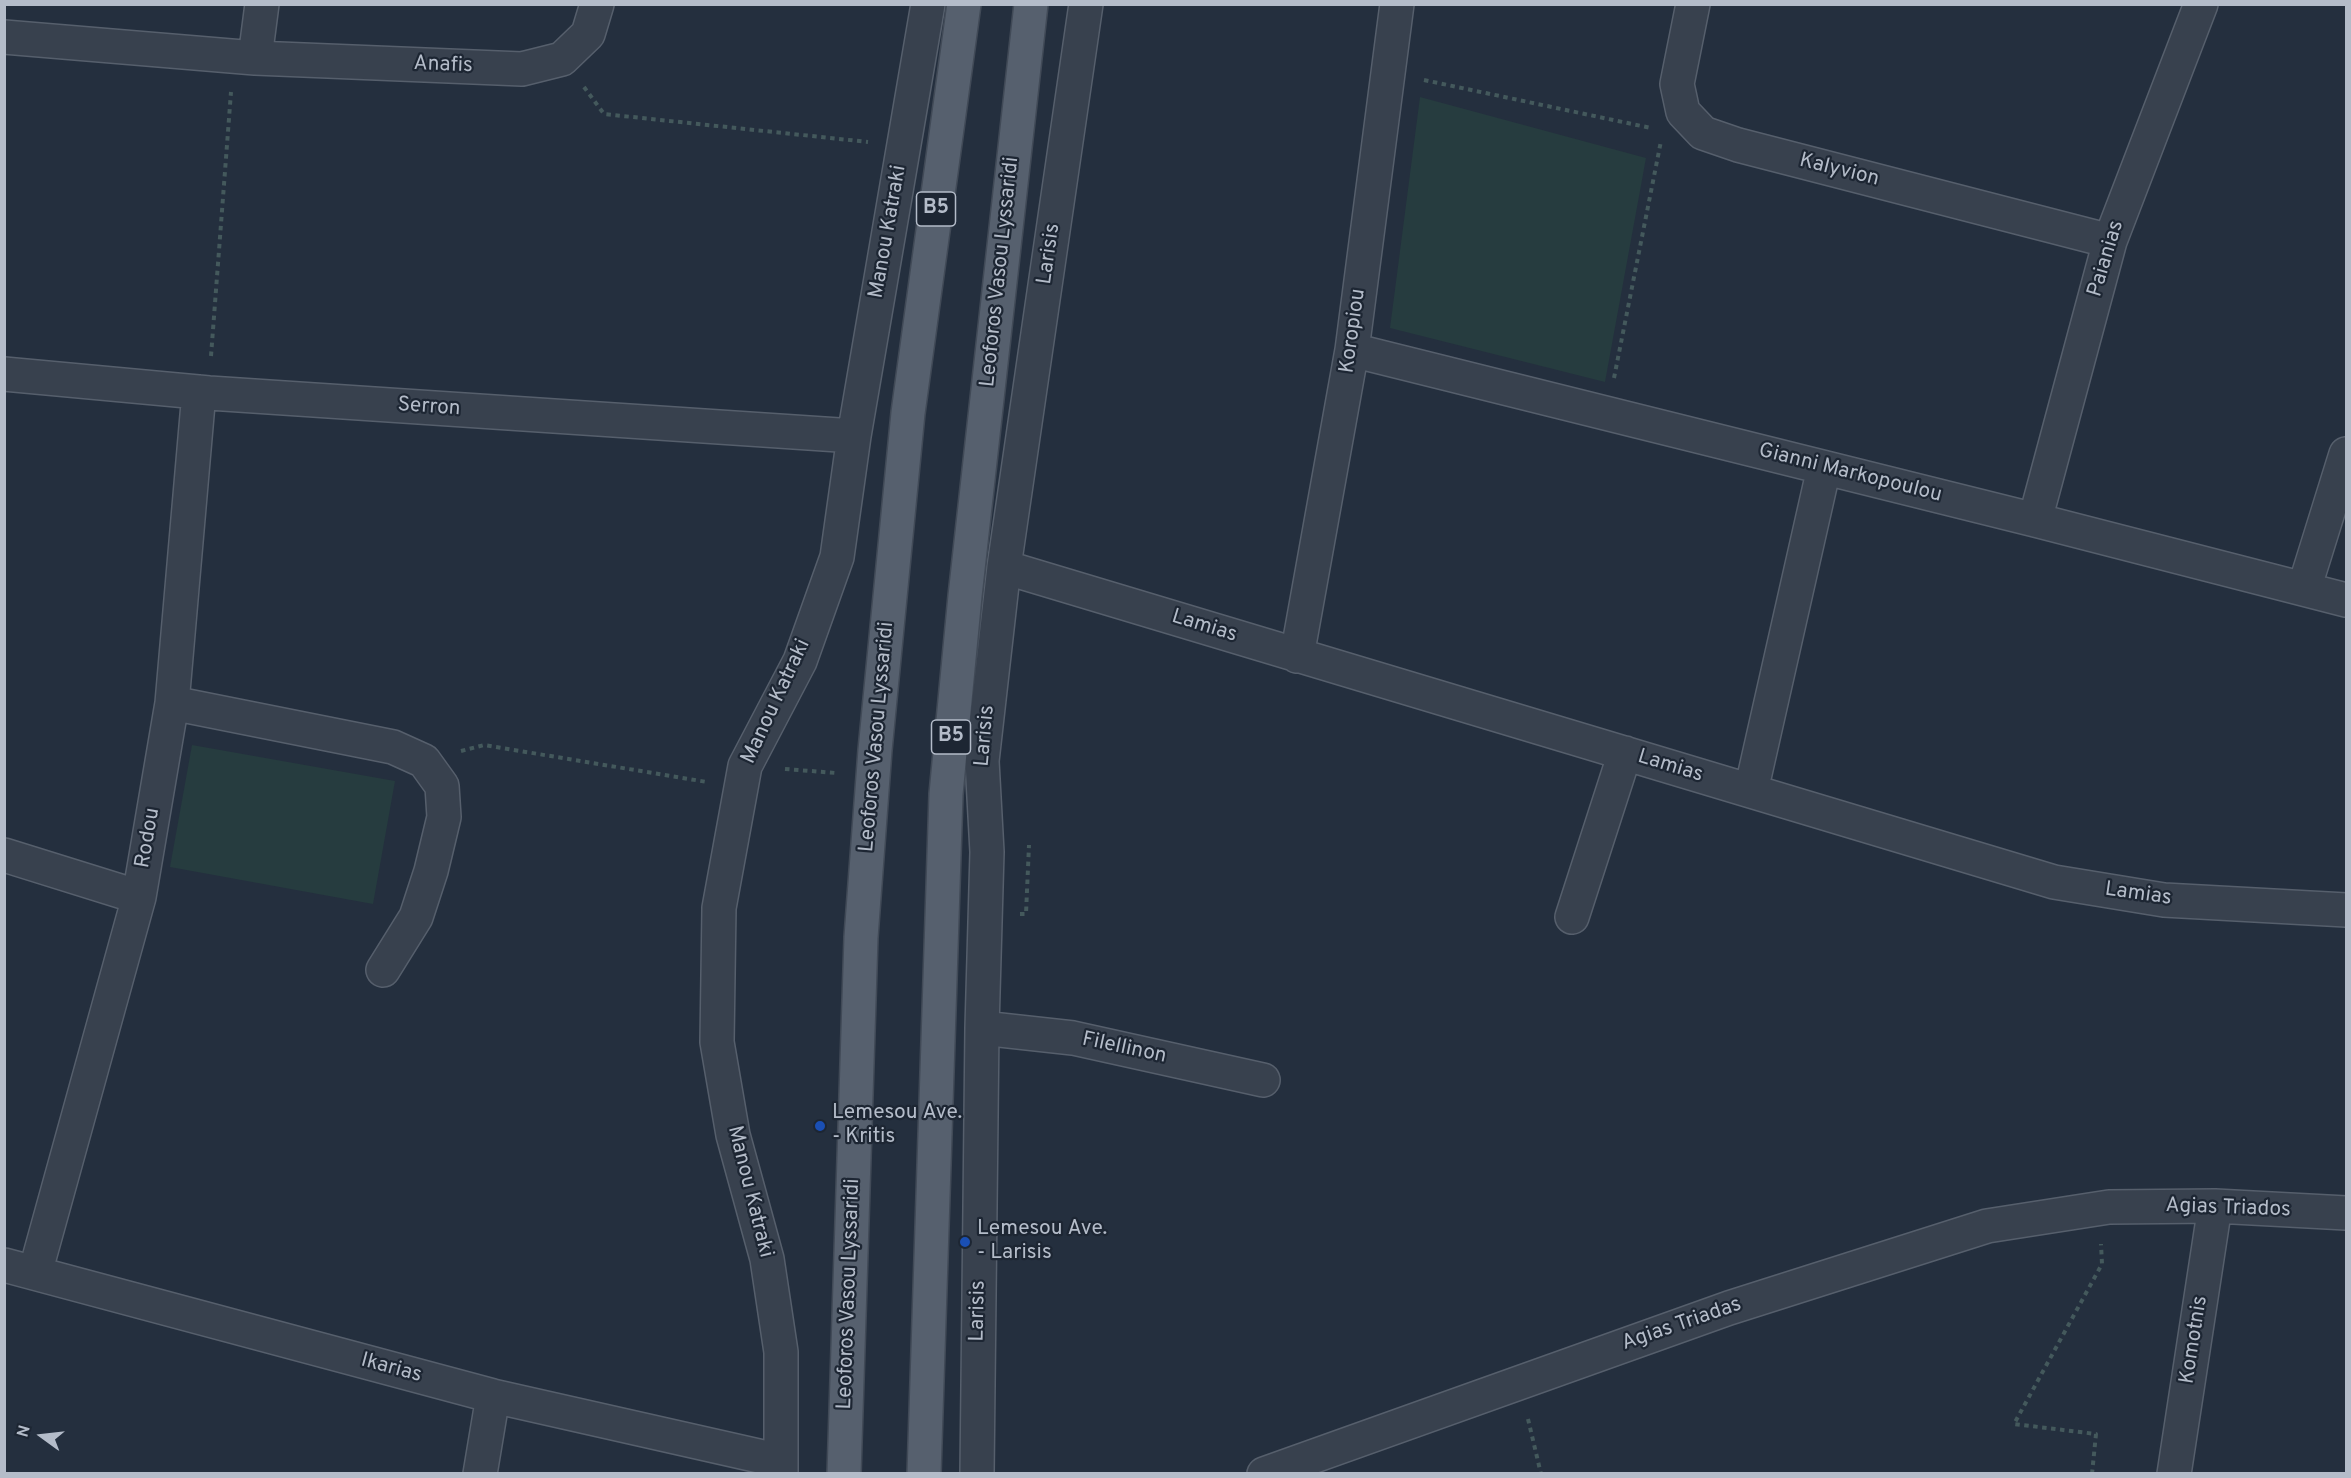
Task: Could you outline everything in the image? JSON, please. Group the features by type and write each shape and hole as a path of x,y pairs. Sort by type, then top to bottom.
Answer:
{"main road":[{"name":"Leoforos Vasou Lyssaridi","path":"844,1473 861,937 875,750 908,413 964,4"},
{"name":"Leoforos Vasou Lyssaridi","path":"924,1473 946,794 965,596 1031,4"}],"street":[{"path":"244,57 261,4"},
{"name":"Anafis","path":"4,37 244,57 522,69 562,59 588,34 597,4"},
{"name":"Manou Katraki","path":"781,1467 781,1352 768,1271 734,1135 717,1042 719,908 743,777 800,661 837,557 854,436 928,4"},
{"name":"Larisis","path":"977,1473 982,1028 987,852 982,761 1004,567 1086,4"},
{"name":"Koropiou","path":"1297,656 1352,350 1397,4"},
{"path":"1673,121 1677,84 1693,4"},
{"name":"Paianias","path":"2035,520 2110,241 2201,4"},
{"name":"Kalyvion","path":"1673,121 1738,146 2110,241"},
{"name":"Gianni Markopoulou","path":"1352,350 2346,600"},
{"name":"Serron","path":"4,374 204,393 854,436"},
{"name":"Rodou","path":"20,1269 139,897 172,703 204,393"},
{"path":"2304,589 2346,454"},
{"path":"1751,791 1824,468"},
{"name":"Lamias","path":"1004,567 2054,882 2164,900 2346,910"},
{"path":"172,703 393,747 424,761 442,786 444,817 431,871 416,917 382,970"},
{"path":"1572,917 1625,753"},
{"path":"4,855 139,897"},
{"name":"Filellinon","path":"982,1028 1073,1038 1263,1080"},
{"name":"Agias Triados","path":"2103,1208 2215,1206 2346,1213"},
{"name":"Komotnis","path":"2175,1473 2215,1206"},
{"name":"Agias Triadas","path":"1264,1473 1729,1308 1988,1226 2103,1208"},
{"name":"Ikarias","path":"20,1269 493,1396 781,1467"},
{"path":"480,1473 493,1396"}],"path":[{"path":"204,393 244,57"},
{"path":"562,59 604,114 904,146"},
{"path":"1388,73 1673,121 1607,414"},
{"path":"424,761 484,745 743,777 836,772"},
{"path":"1026,914 1029,845"},
{"path":"2092,1473 2097,1434 2014,1424 2102,1264 2103,1208"},
{"path":"1520,1383 1541,1473"}],"green space":[{"path":"1420,97 1646,158 1605,382 1390,328"},
{"path":"192,745 395,781 373,904 170,867"}],"place":[{"name":"Lemesou Ave. - Kritis","path":"820,1126"},
{"name":"Lemesou Ave. - Larisis","path":"965,1242"}]}
